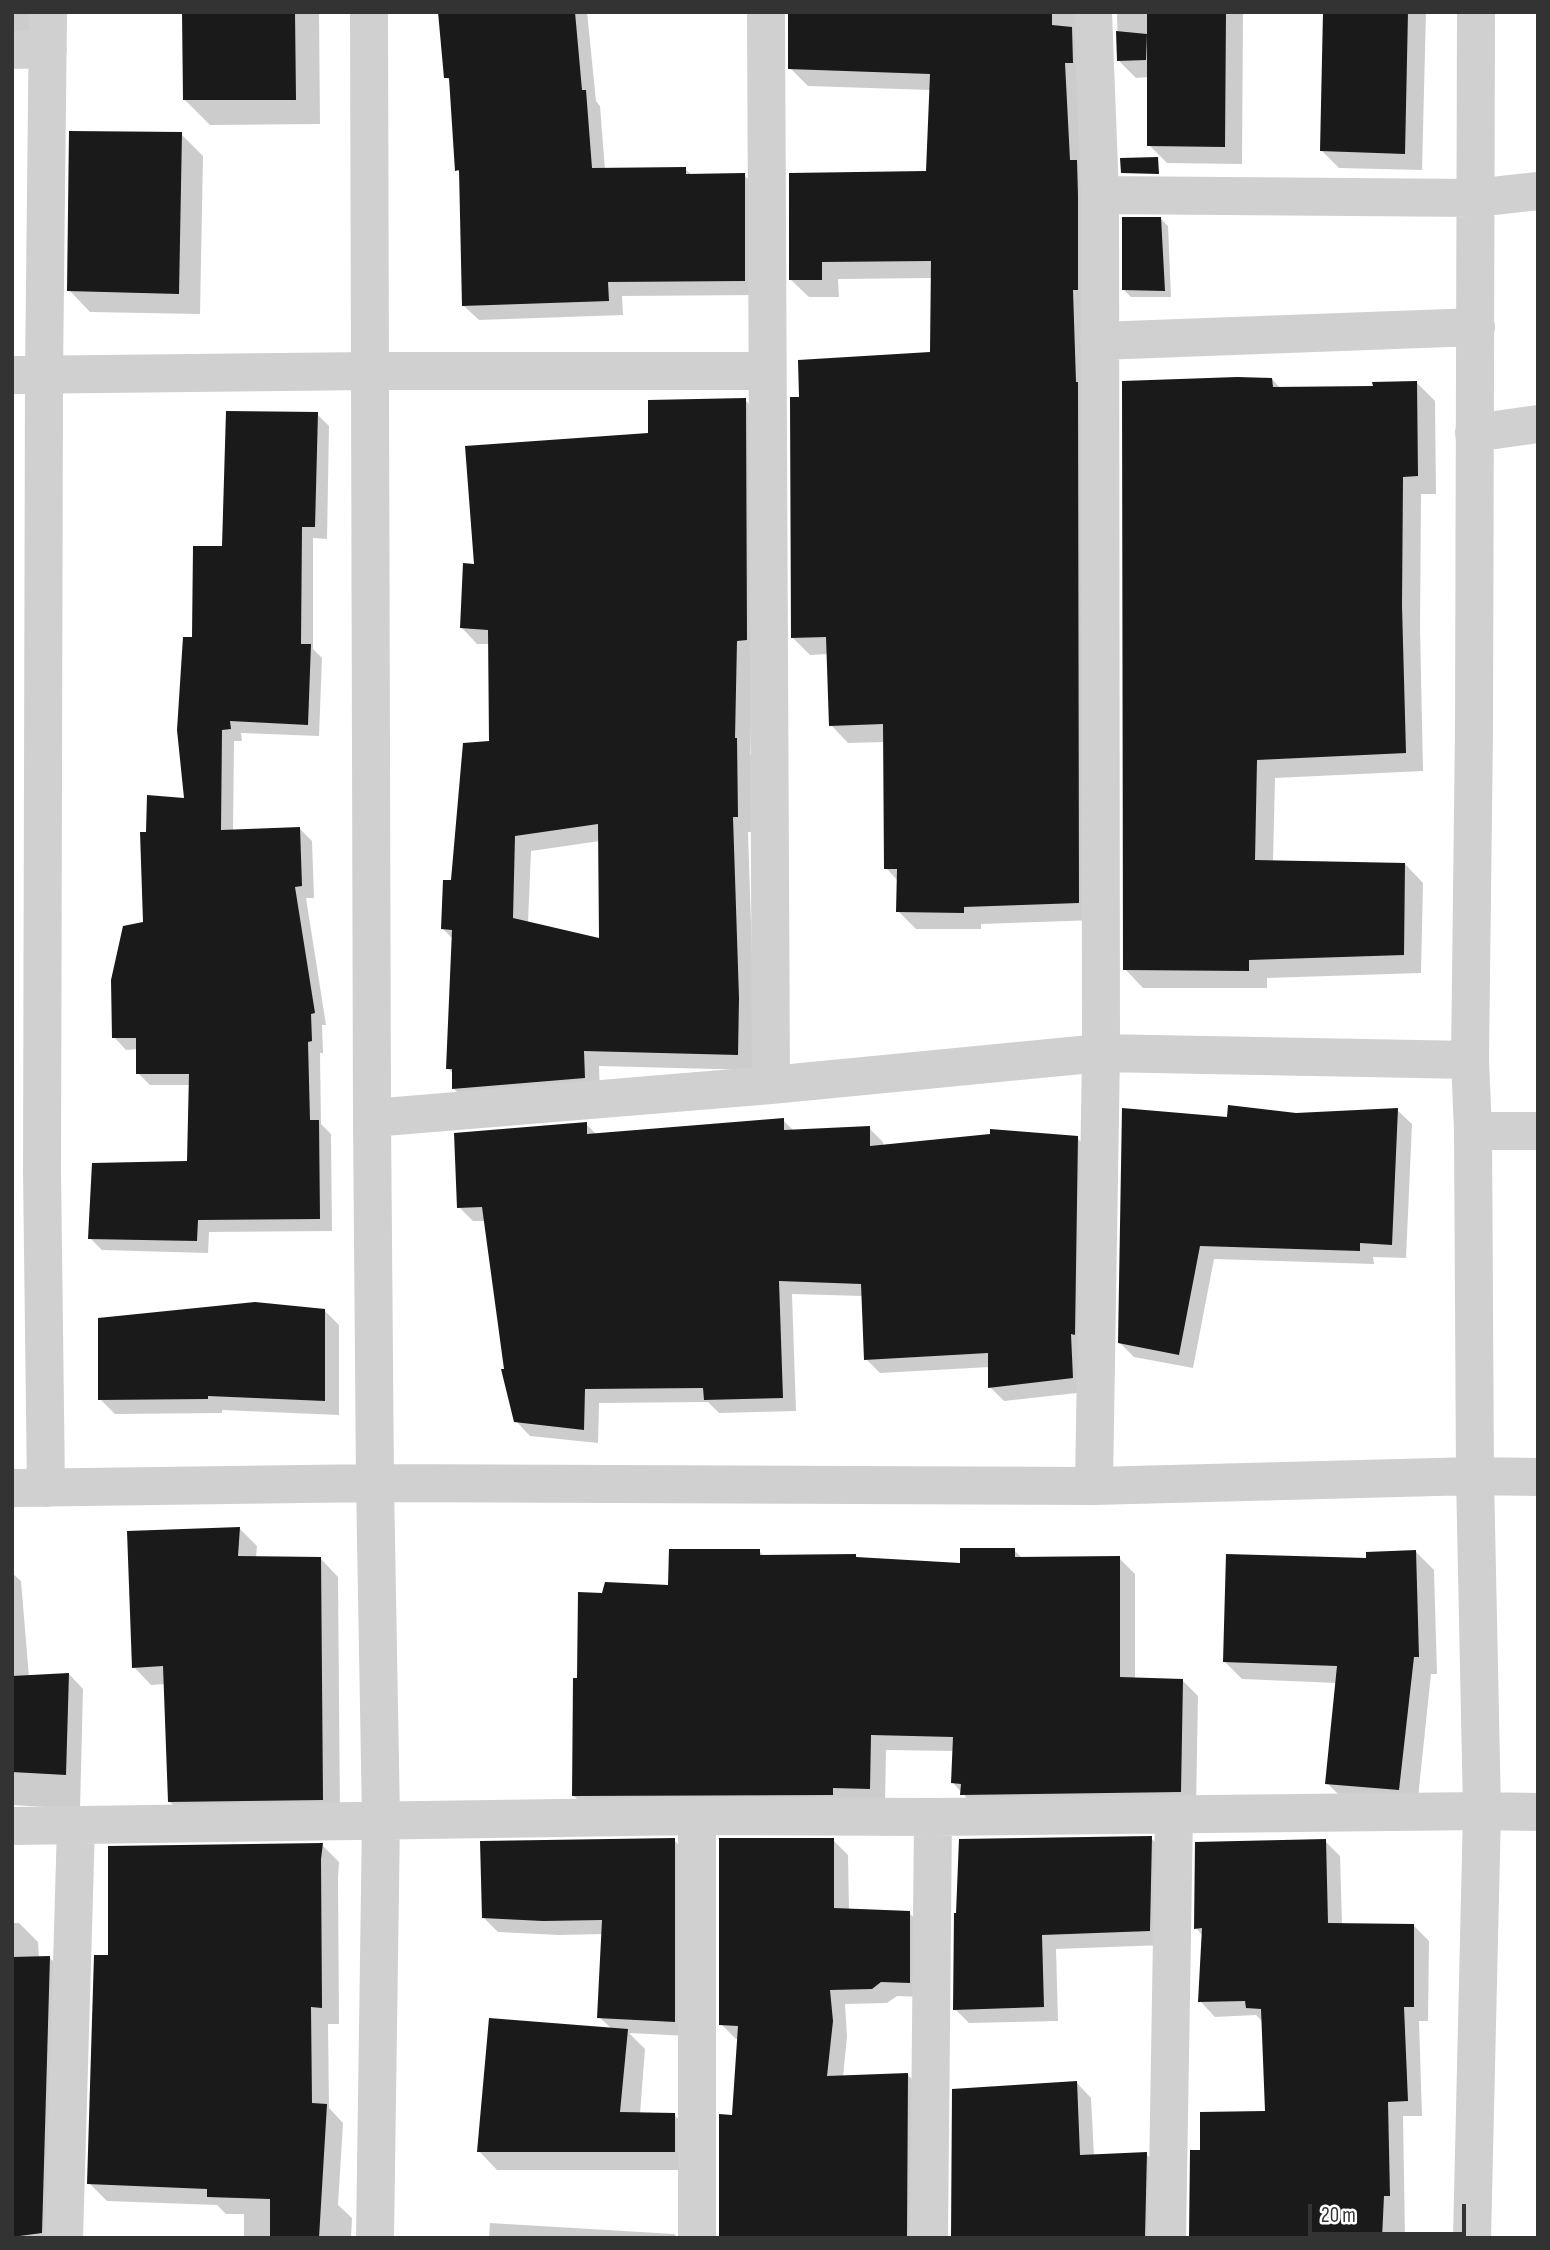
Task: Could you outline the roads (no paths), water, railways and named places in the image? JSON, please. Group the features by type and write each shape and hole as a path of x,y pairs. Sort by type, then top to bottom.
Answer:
{"street":[{"path":"369,12 372,1118 381,1819 375,2238"},
{"path":"765,12 771,1085"},
{"path":"1093,12 1100,195 1101,1052 1094,1486"},
{"path":"1472,2238 1482,1811 1470,1060 1476,12"},
{"path":"36,37 28,375 29,1488 375,1483 1094,1486 1475,1476 1538,1477"},
{"path":"1100,195 1475,198 1538,191"},
{"path":"1099,341 1476,327"},
{"path":"28,375 370,371 766,371"},
{"path":"1474,433 1538,424"},
{"path":"372,1118 771,1085 1101,1052 1470,1060"},
{"path":"1473,1131 1538,1131"},
{"path":"12,1826 697,1816 933,1817 1538,1812"},
{"path":"1167,2238 1174,1814"},
{"path":"697,1816 697,2238"},
{"path":"929,2238 933,1817"},
{"path":"64,2238 76,1826"}]}
